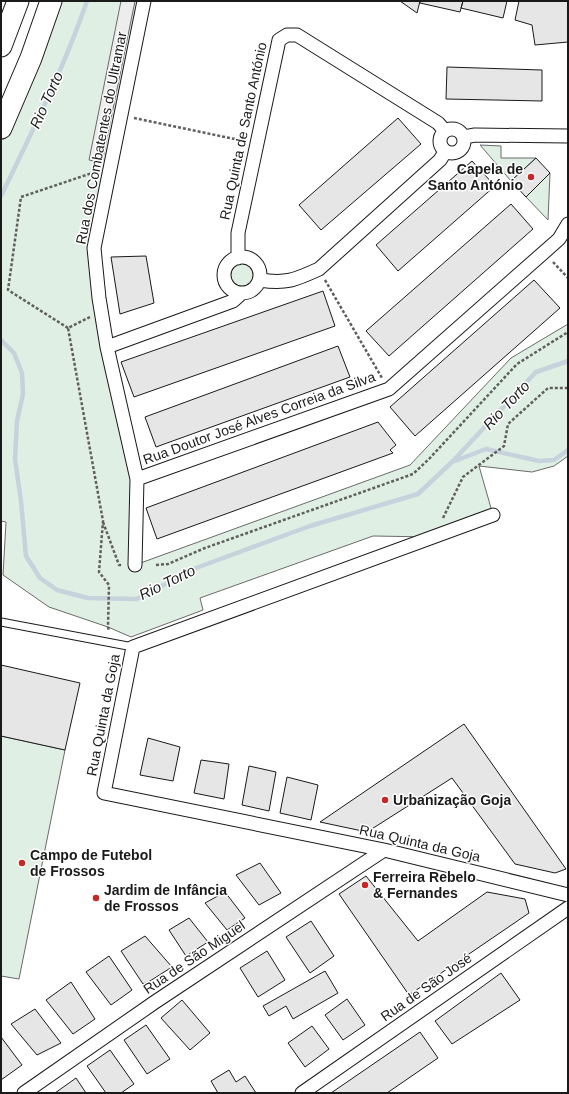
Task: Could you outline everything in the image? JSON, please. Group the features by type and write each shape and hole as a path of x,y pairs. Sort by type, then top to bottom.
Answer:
{"main road":[{"path":"1,46 18,1"},
{"path":"1,128 31,58 51,1"}],"street":[{"name":"Rua dos Combatentes do Ultramar","path":"135,565 137,479 107,347 101,312 94,248 144,1"},
{"name":"Rua Quinta de Santo António","path":"238,258 238,233 279,40 287,34 297,35 438,123 445,131"},
{"path":"448,129 456,129 460,131 464,137 464,145 460,151 453,154 445,152 440,142 440,138 448,129"},
{"path":"464,137 475,134 568,136"},
{"path":"260,280 274,282 294,280 319,269 440,160 445,152"},
{"name":"Rua Doutor José Alves Correia da Silva","path":"137,479 389,388 559,239 568,224"},
{"path":"107,347 233,301 242,293 253,290 260,280 259,269 253,261 248,258 238,258 228,264 224,275 225,280 232,290 242,293"},
{"name":"Rua Quinta da Goja","path":"492,515 133,647 104,793 384,850 568,895"},
{"name":"Rua de São Miguel","path":"24,1093 162,998 384,850"},
{"name":"Rua de São José","path":"302,1093 568,908"}],"lane":[{"path":"1,622 133,647"}],"path":[{"path":"120,115 257,144"},
{"path":"110,167 21,197 8,290 68,328 103,521 119,565 135,565"},
{"path":"544,252 568,278"},
{"path":"319,269 389,388"},
{"path":"68,328 101,312"},
{"path":"156,565 168,564 205,548 413,474 429,459 517,364 568,332"},
{"path":"433,537 463,477 504,446 508,424 548,388 568,388"},
{"path":"103,521 99,572 109,585 109,616"}],"green space":[{"path":"51,1 144,1 94,248 137,479 135,565 410,465 511,358 568,324 568,456 554,466 532,472 479,466 493,515 433,537 373,536 200,598 203,610 131,637 108,627 49,607 3,575 6,522 1,521 1,128"},
{"path":"480,145 501,146 501,158 536,158 511,181"},
{"path":"550,173 548,220 526,197"},
{"path":"242,263 247,264 253,270 253,280 247,286 242,287 237,286 231,280 230,275 231,270 237,264"},
{"name":"Campo de Futebol de Frossos","path":"1,736 65,750 19,979 1,976"}],"shaded area":[{"path":"121,1 135,1 102,163 89,160"}],"building":[{"path":"400,1 420,1 417,13"},
{"path":"420,1 463,1 460,12 420,3"},
{"path":"463,1 507,1 503,18 461,8"},
{"path":"519,1 568,1 568,42 535,45 532,25 515,20"},
{"path":"447,67 542,70 542,101 446,99"},
{"path":"398,118 421,144 321,230 299,205"},
{"name":"Capela de Santo António","path":"536,158 550,173 526,197 511,181"},
{"path":"472,161 495,186 398,271 376,245"},
{"path":"511,204 533,229 389,356 366,331"},
{"path":"146,256 154,303 120,314 111,257"},
{"path":"534,280 560,308 415,436 390,407"},
{"path":"323,291 335,326 134,397 121,362"},
{"path":"338,346 350,377 156,447 145,417"},
{"path":"378,422 396,445 390,450 393,453 157,539 146,508"},
{"path":"1,665 80,683 65,750 1,736"},
{"name":"Urbanização Goja","path":"464,724 566,869 555,873 515,864 452,778 367,832 320,822"},
{"path":"148,738 180,747 173,781 140,775"},
{"path":"201,760 229,764 224,799 194,793"},
{"path":"249,766 276,772 269,811 242,805"},
{"path":"287,777 318,785 311,820 280,813"},
{"path":"260,863 281,893 259,905 236,875"},
{"path":"366,876 418,941 487,892 525,899 529,913 409,995 339,894"},
{"path":"225,892 245,918 227,930 205,903"},
{"path":"189,918 208,942 186,956 169,930"},
{"path":"311,921 334,956 310,973 286,937"},
{"path":"145,936 172,967 143,984 121,951"},
{"path":"267,951 285,980 258,997 240,968"},
{"path":"109,956 132,990 111,1005 86,972"},
{"path":"325,971 338,993 293,1019 286,1006 269,1016 263,1006"},
{"path":"501,973 520,1000 452,1044 435,1021"},
{"path":"71,982 95,1019 73,1034 46,1000"},
{"path":"347,999 365,1025 343,1040 325,1015"},
{"path":"182,1000 210,1033 190,1050 161,1018"},
{"path":"35,1009 61,1043 37,1055 11,1024"},
{"path":"146,1025 170,1059 147,1074 124,1040"},
{"path":"312,1026 329,1049 305,1067 288,1043"},
{"path":"420,1032 438,1058 387,1093 331,1093"},
{"path":"1,1037 22,1065 1,1080"},
{"path":"110,1050 134,1084 121,1093 106,1093 87,1066"},
{"path":"229,1070 236,1082 245,1076 256,1093 218,1093 211,1081"},
{"path":"76,1078 86,1093 55,1093"}],"waterway":[{"name":"Rio Torto","path":"1,196 58,75 87,1"},
{"name":"Rio Torto","path":"1,340 14,353 22,373 23,394 17,421 15,459 21,501 26,556 40,578 57,590 88,598 137,599 196,568 310,526 418,494 453,461 536,372 568,361"},
{"name":"Rio Torto","path":"455,461 486,449 539,461 554,460 568,450"}],"place":[{"name":"Capela de Santo António","path":"531,177"},
{"name":"Urbanização Goja","path":"385,800"},
{"name":"Campo de Futebol de Frossos","path":"22,863"},
{"name":"Ferreira Rebelo & Fernandes","path":"365,885"},
{"name":"Jardim de Infância de Frossos","path":"96,898"}]}
